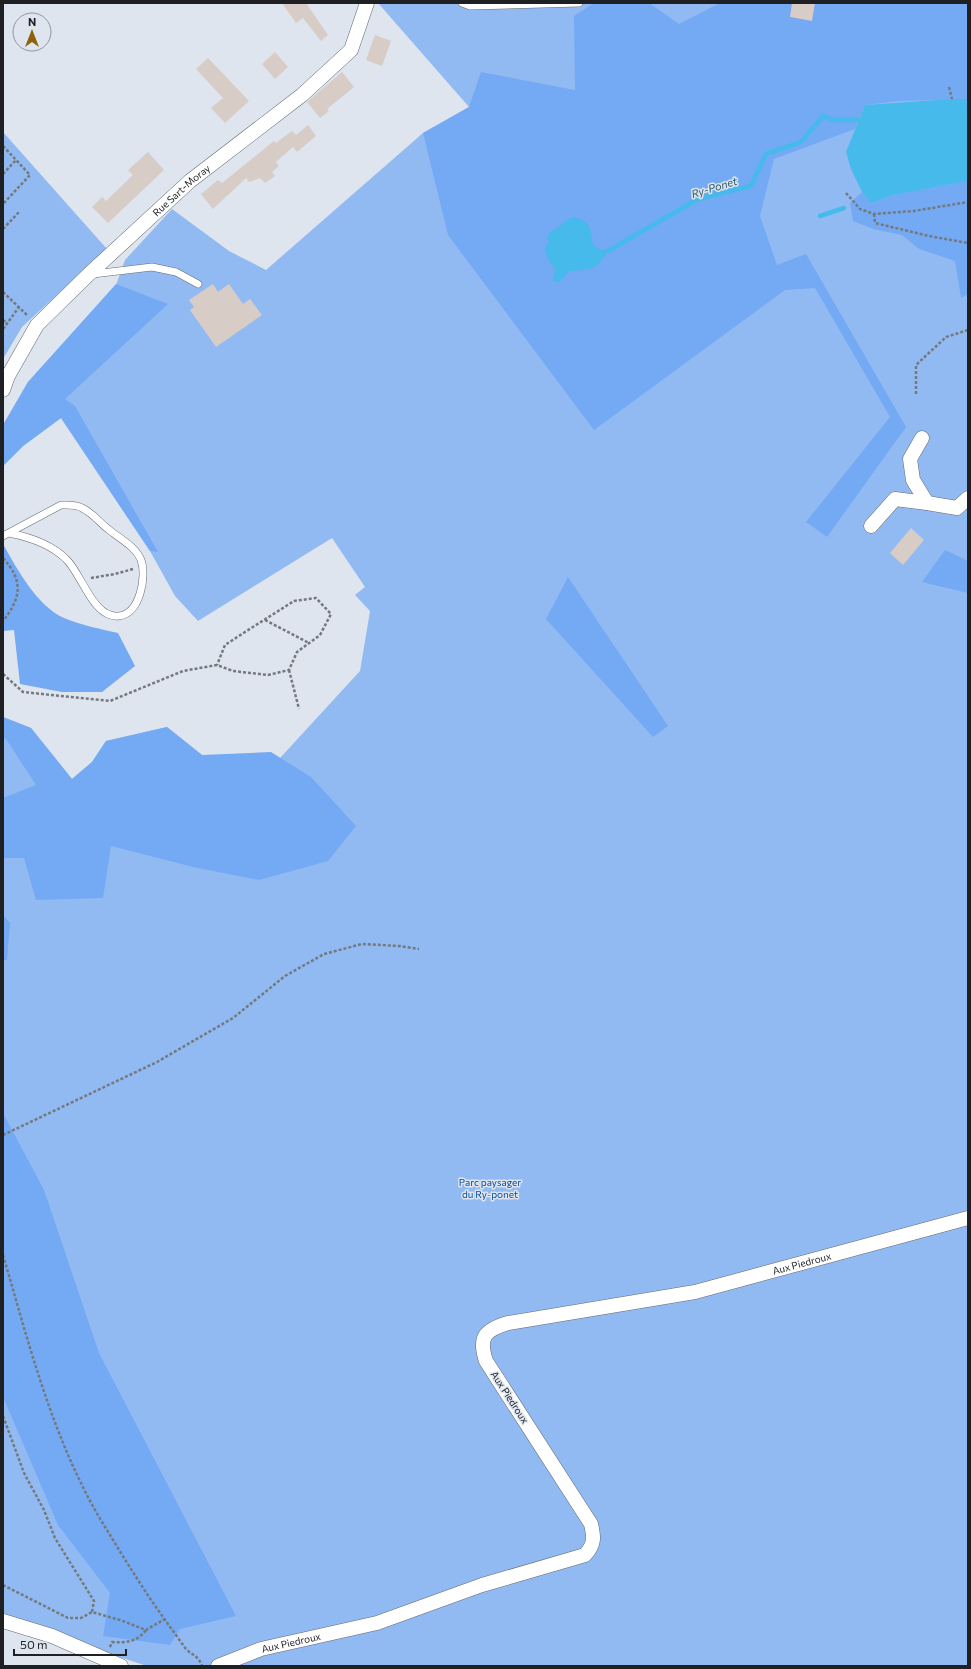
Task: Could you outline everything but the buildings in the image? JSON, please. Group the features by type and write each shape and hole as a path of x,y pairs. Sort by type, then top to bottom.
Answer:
{"street":[{"name":"Rue Sart-Moray","path":"3,390 8,376 37,326 89,274 190,181 302,95 351,50 367,3"},
{"path":"922,438 910,459 913,480 927,503"},
{"path":"871,526 895,499 957,508 968,498"},
{"name":"Aux Piedroux","path":"218,1666 261,1649 377,1624 482,1585 586,1555 594,1542 591,1524 486,1361 483,1344 484,1338 491,1330 508,1324 695,1292 968,1218"},
{"path":"3,1620 52,1636 107,1662"}],"lane":[{"path":"462,3 470,6 579,4"},
{"path":"89,274 152,267 176,272 198,284"},
{"path":"62,505 81,507 92,514 133,550 141,559 143,568 140,596 136,605 130,612 121,616 111,616 101,610 92,600 81,579 67,560 55,549 24,536 6,535 62,505"}],"path":[{"path":"949,87 952,99"},
{"path":"3,204 30,175 4,148"},
{"path":"3,174 16,160"},
{"path":"846,193 860,209 874,214 914,211 968,202"},
{"path":"3,229 19,212"},
{"path":"874,214 875,223 929,236 968,243"},
{"path":"3,292 37,326"},
{"path":"3,329 19,307"},
{"path":"3,320 7,324"},
{"path":"916,394 916,365 946,337 968,330"},
{"path":"3,558 13,569 18,588 13,608 3,622"},
{"path":"81,579 133,570 134,565"},
{"path":"217,665 225,646 294,601 316,598 331,614 320,635 298,652 289,670 299,709"},
{"path":"265,620 309,643"},
{"path":"3,674 23,692 110,701 183,672 217,665 233,671 268,675 289,670"},
{"path":"3,1135 157,1062 233,1018 285,976 324,954 362,944 399,946 419,949"},
{"path":"3,1255 46,1397 69,1454 98,1515 125,1560 165,1619 187,1650 198,1657 202,1666"},
{"path":"3,1416 24,1473 44,1510 55,1538 94,1601 92,1612"},
{"path":"3,1585 68,1618 80,1618 92,1612 120,1620 146,1630"},
{"path":"107,1662 112,1642 127,1643 140,1637 146,1630 165,1619"}],"green space":[{"name":"Parc paysager du Ry-ponet","path":"378,3 968,3 968,1666 147,1666 3,1619 3,717 31,728 72,779 92,762 106,741 167,727 202,755 280,758 360,671 370,611 355,595 365,587 332,538 198,621 175,596 150,551 61,418 23,446 3,466 3,425 28,382 116,285 125,260 172,209 229,251 266,270 423,133 469,107"},
{"path":"3,132 107,249 22,327 3,359"}],"shaded area":[{"path":"594,3 649,3 679,24 720,3 968,3 968,99 899,101 865,105 855,129 774,159 760,216 777,265 806,254 906,427 827,537 806,522 890,417 815,288 785,290 594,430 448,235 423,133 469,107 481,72 575,90 574,16"},
{"path":"968,99 968,181 893,195 871,203 862,192 851,169 846,152 865,105"},
{"path":"968,181 968,294 961,298 955,261 919,249 902,235 873,229 853,221 850,203 862,192 871,203 893,195"},
{"path":"573,217 583,221 589,226 593,244 600,250 608,251 596,266 588,269 569,271 562,280 557,282 553,280 555,270 547,257 545,247 549,242 547,238 549,232"},
{"path":"116,284 168,304 65,399 75,406 158,552 150,551 61,418 23,446 3,466 3,425 28,382"},
{"path":"3,544 29,586 45,605 64,618 91,627 118,633 135,666 102,692 62,692 20,684 14,630 3,631"},
{"path":"945,550 968,561 968,593 922,582"},
{"path":"568,577 668,726 653,737 546,619"},
{"path":"3,717 31,728 72,779 92,762 106,741 167,727 202,755 271,752 311,777 356,826 328,861 259,880 193,867 111,846 103,898 36,900 24,858 3,858 3,798 36,785 6,739 3,738"},
{"path":"3,915 10,923 7,960 3,960"},
{"path":"3,1113 44,1190 99,1353 236,1616 180,1629 170,1645 103,1636 110,1593 58,1525 3,1397"}],"waterway":[{"name":"Ry-Ponet","path":"603,252 608,251 698,199 751,186 766,154 801,142 823,116 833,120 858,120 863,122"},
{"name":"Ry-Ponet","path":"820,216 844,208"}]}
